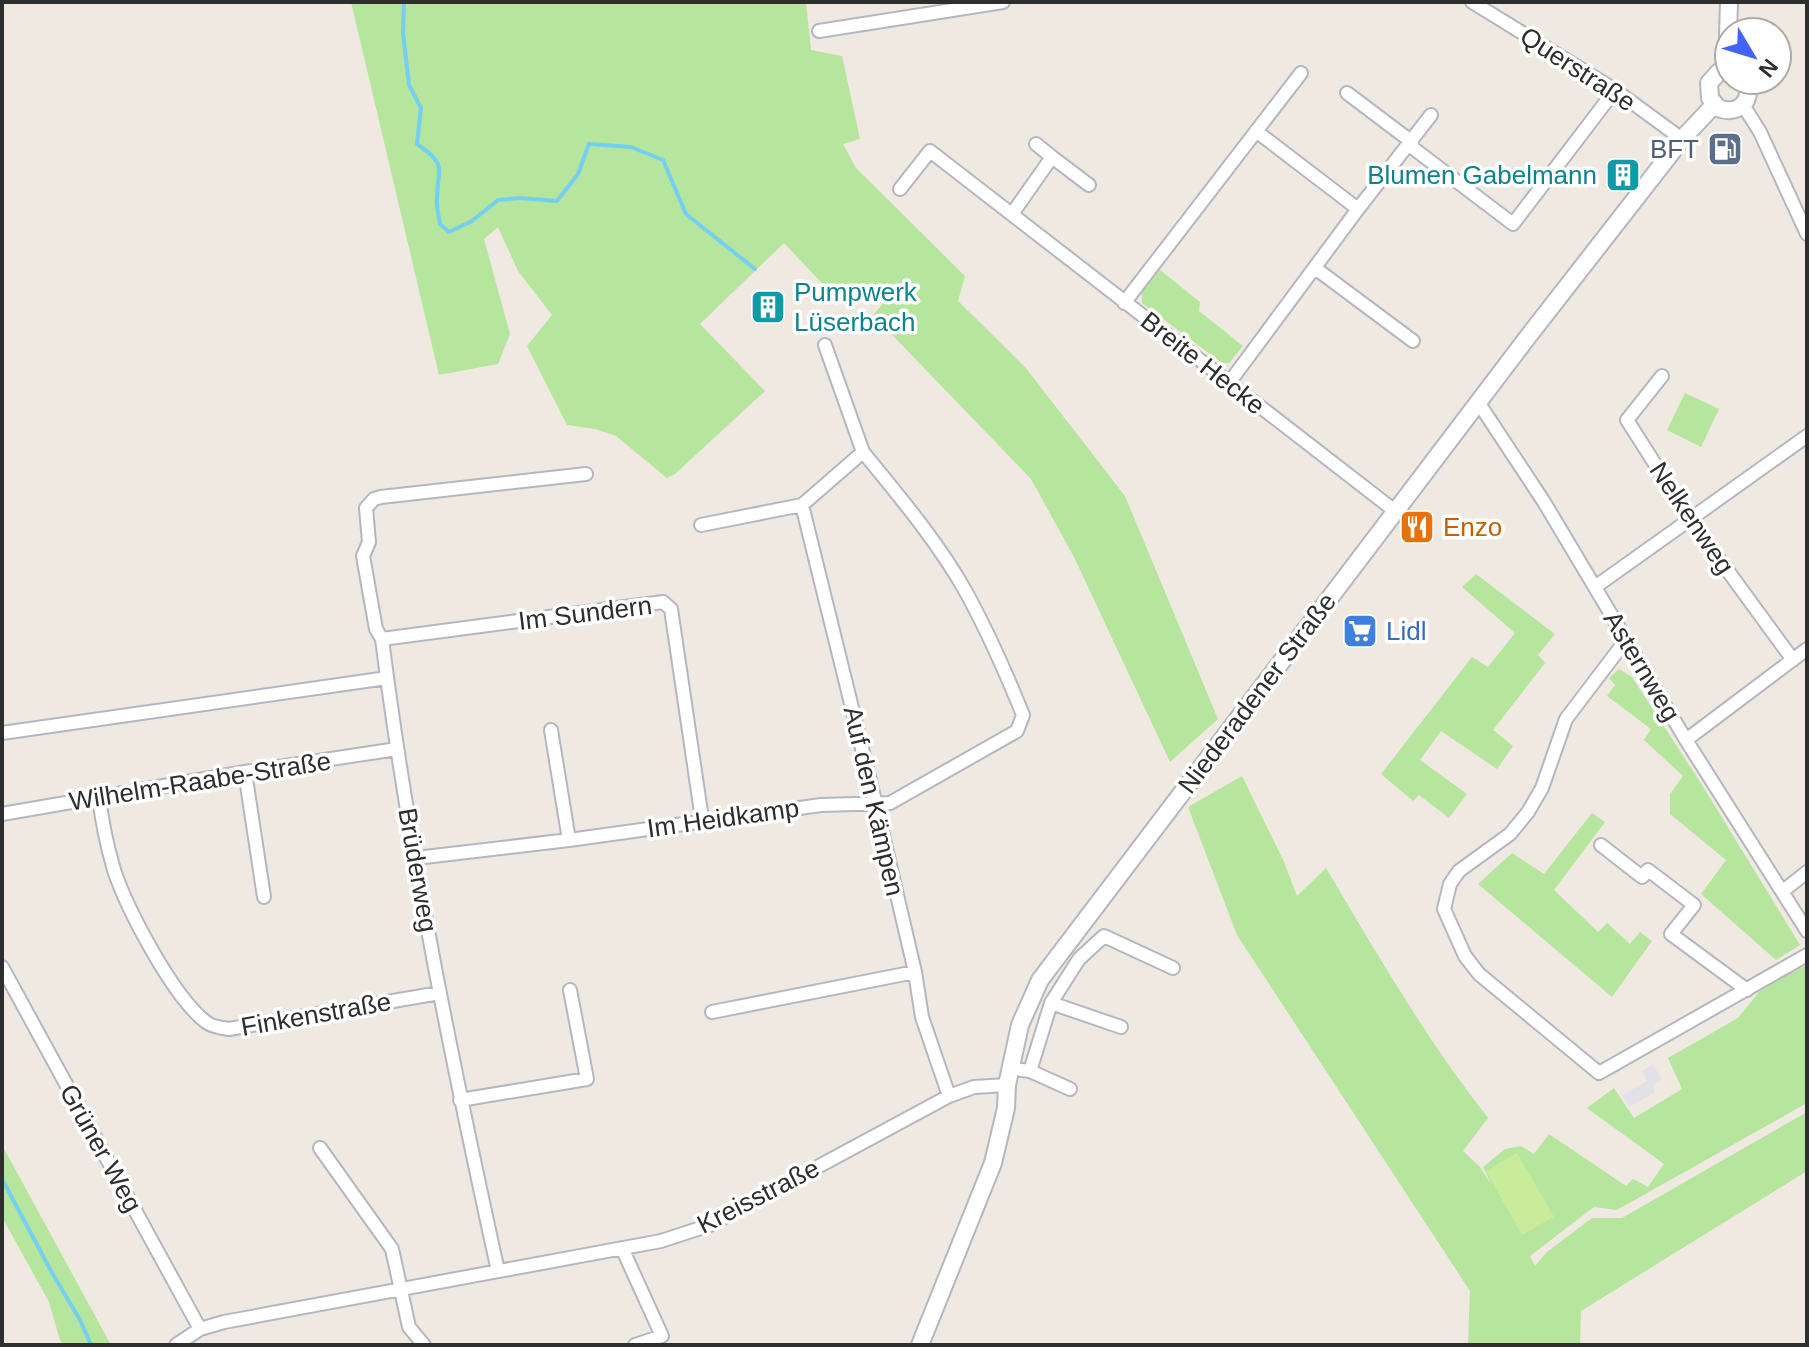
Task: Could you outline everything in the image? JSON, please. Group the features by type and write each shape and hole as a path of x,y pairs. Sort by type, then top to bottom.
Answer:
{"street":[{"path":"819,31 1003,2"},
{"name":"Querstraße","path":"1472,2 1615,90 1682,139"},
{"path":"1124,303 1301,73"},
{"path":"1713,77 1708,91 1714,105 1728,111 1743,105 1747,96"},
{"path":"1347,93 1513,224 1615,90"},
{"name":"Niederadener Straße","path":"920,1345 991,1167 1006,1108 1020,1025 1040,980 1478,402 1682,139 1714,105"},
{"path":"1743,105 1760,132 1807,234"},
{"path":"1229,383 1431,115"},
{"path":"1256,131 1358,209"},
{"path":"1036,144 1089,185"},
{"name":"Breite Hecke","path":"900,189 930,151 1395,511"},
{"path":"1012,214 1052,157"},
{"path":"1315,268 1413,341"},
{"path":"825,345 863,452 922,527 964,589 1000,658 1023,715 1017,731 890,803 876,805"},
{"name":"Nelkenweg","path":"1662,376 1627,420 1690,519 1793,660"},
{"name":"Asternweg","path":"1478,402 1807,931"},
{"path":"1595,587 1807,436"},
{"path":"701,525 802,505 863,452"},
{"name":"Brüderweg","path":"498,1271 460,1100 397,749 382,639 376,629 363,556 369,542 366,508 381,497 586,474"},
{"name":"Auf den Kämpen","path":"802,505 876,805 915,972 922,1017 949,1096"},
{"name":"Im Sundern","path":"382,639 663,602 671,609 702,819"},
{"path":"1626,640 1566,719 1558,735 1548,774 1528,812 1510,834 1459,871 1450,884 1444,909 1465,956 1479,974 1599,1073 1807,955"},
{"path":"1686,740 1807,649"},
{"path":"2,733 387,678"},
{"path":"551,730 569,840"},
{"name":"Wilhelm-Raabe-Straße","path":"2,814 397,749"},
{"path":"245,772 264,897"},
{"name":"Finkenstraße","path":"99,797 103,829 115,871 133,912 182,995 210,1025 229,1029 440,993"},
{"name":"Im Heidkamp","path":"416,858 821,805 876,805"},
{"path":"1601,845 1642,877 1648,870 1694,905 1671,934 1747,990"},
{"path":"1783,891 1807,872"},
{"path":"1070,1089 1030,1071 1051,1003 1079,959 1104,936 1173,968"},
{"name":"Grüner Weg","path":"2,967 200,1329"},
{"path":"712,1012 915,972"},
{"path":"460,1100 587,1079 570,990"},
{"path":"1051,1003 1121,1027"},
{"name":"Kreisstraße","path":"176,1345 200,1329 661,1241 710,1225 949,1096 1030,1071"},
{"path":"320,1148 392,1249 409,1327 424,1345"},
{"path":"622,1248 662,1336 635,1345"}],"shaded area":[{"path":"1653,1064 1662,1080 1654,1085 1654,1093 1629,1107 1622,1095 1647,1081 1642,1071"}],"green space":[{"path":"351,2 806,2 811,50 842,56 860,139 843,144 856,168 965,276 958,301 1025,367 1125,496 1218,719 1170,762 1074,557 1031,479 873,315 886,300 836,298 784,243 700,324 765,391 667,478 616,436 567,425 527,346 552,315 518,271 498,227 484,239 510,334 498,364 439,375"},
{"path":"1160,270 1200,302 1199,311 1243,346 1229,363 1222,363 1142,303 1142,292"},
{"path":"1685,393 1719,409 1701,447 1667,430"},
{"path":"1476,574 1555,634 1538,655 1545,663 1493,730 1513,746 1497,769 1441,731 1420,760 1467,794 1449,818 1419,795 1413,801 1381,774 1472,657 1488,667 1515,633 1462,587"},
{"path":"1619,669 1632,677 1800,945 1776,960 1701,894 1726,860 1670,814 1670,794 1683,776 1644,740 1651,729 1607,696 1615,685 1609,678"},
{"path":"1242,776 1297,896 1326,868 1423,1027 1488,1118 1463,1151 1480,1167 1491,1184 1483,1167 1505,1149 1521,1146 1534,1154 1549,1134 1626,1186 1633,1179 1648,1187 1664,1164 1587,1108 1614,1088 1634,1118 1682,1089 1668,1058 1738,1018 1763,987 1807,965 1807,1103 1617,1210 1594,1207 1530,1256 1535,1266 1547,1252 1592,1218 1622,1218 1807,1112 1807,1171 1581,1311 1580,1345 1468,1345 1470,1291 1237,935 1188,807"},
{"path":"1592,813 1605,822 1554,890 1598,932 1607,923 1630,944 1640,932 1652,941 1612,997 1478,884 1512,853 1544,874"},
{"path":"2,1145 111,1345 63,1345 60,1340 49,1302 2,1217"},
{"path":"1517,1153 1554,1217 1522,1235 1486,1171"}],"waterway":[{"path":"404,2 403,33 409,85 421,108 417,144 434,158 439,168 438,212 440,224 449,232 472,221 498,200 557,201 578,174 589,144 631,147 663,160 686,214 755,269"},
{"path":"2,1179 91,1345"}],"place":[{"name":"BFT","path":"1725,149"},
{"name":"Blumen Gabelmann","path":"1623,175"},
{"name":"Pumpwerk Lüserbach","path":"768,307"},
{"name":"Enzo","path":"1417,527"},
{"name":"Lidl","path":"1360,631"}]}
